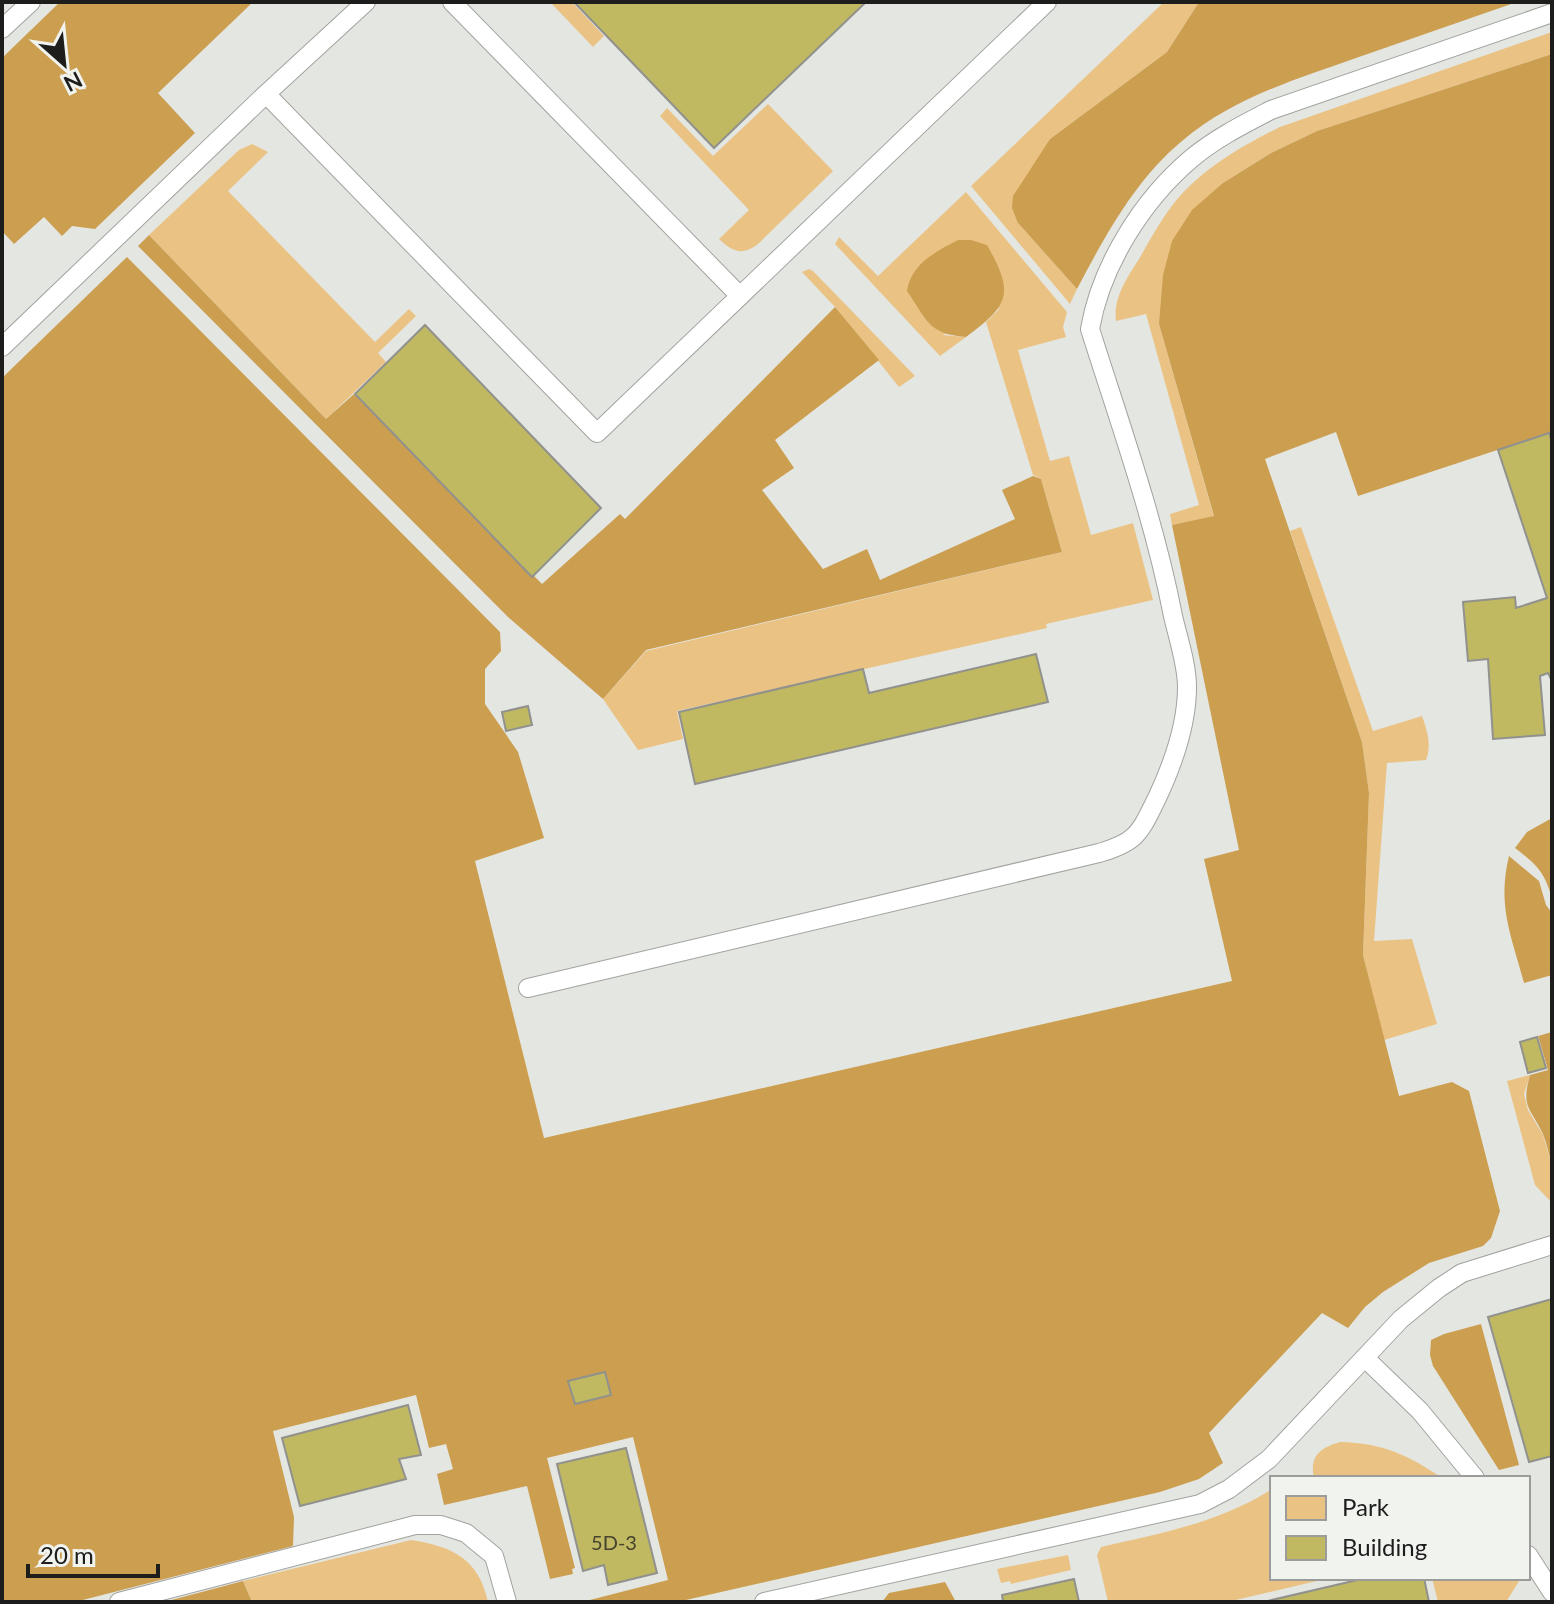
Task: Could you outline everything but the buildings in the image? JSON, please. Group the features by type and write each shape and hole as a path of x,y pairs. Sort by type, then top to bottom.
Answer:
{"lane":[{"path":"2,29 31,2"},
{"path":"2,347 366,2"},
{"path":"452,2 740,296"},
{"path":"266,94 597,433 1047,2"},
{"path":"528,988 1099,853 1125,846 1131,841 1144,824 1164,782 1184,721 1187,685 1154,532 1090,329 1095,301 1107,271 1158,191 1192,158 1228,132 1271,110 1552,13"},
{"path":"764,1602 1200,1504 1229,1489 1269,1459 1401,1319 1439,1288 1462,1273 1552,1245"},
{"path":"1365,1358 1420,1411 1473,1476"},
{"path":"119,1602 415,1525 441,1525 466,1533 494,1556 507,1602"},
{"path":"1530,1558 1552,1592"}],"green space":[{"path":"550,2 572,2 604,36 593,47"},
{"path":"1164,2 1199,2 1167,52 1050,139 1018,223 1077,289 1070,304 971,186"},
{"path":"1552,32 1552,54 1317,131 1271,153 1223,183 1159,324 1214,517 1172,525 1170,514 1199,505 1146,314 1116,321 1119,296 1126,281 1171,207 1207,171 1235,151 1280,127"},
{"path":"768,104 833,171 758,244 738,251 719,239 749,210 660,116 667,108 713,156"},
{"path":"252,144 268,152 228,191 375,342 409,309 416,316 378,353 386,362 326,419 149,235 239,150"},
{"path":"966,192 1067,312 1063,327 1066,337 1018,350 1050,461 1069,456 1091,535 1133,523 1153,600 1046,624 1047,628 677,711 683,739 638,750 603,699 646,651 1062,552 1041,479 1033,475 986,322 1000,308 943,335 966,337 940,356 835,244 839,237 878,276"},
{"path":"809,269 915,376 899,387 835,307 802,272"},
{"path":"1301,527 1373,731 1422,716 1428,738 1426,760 1387,763 1374,941 1412,939 1437,1024 1384,1040 1363,955 1369,793 1362,742 1290,531"},
{"path":"1530,1075 1524,1094 1528,1110 1543,1135 1552,1165 1552,1203 1535,1185 1507,1081"},
{"path":"1340,1442 1369,1445 1394,1452 1439,1476 1314,1476 1315,1459 1327,1447"},
{"path":"1270,1490 1270,1580 1321,1580 1227,1602 1108,1602 1097,1555 1101,1547 1210,1519"},
{"path":"411,1540 439,1546 462,1557 478,1575 488,1602 252,1602 243,1581"},
{"path":"1068,1555 1071,1570 1011,1584 1010,1581 1001,1583 997,1569"},
{"path":"1432,1580 1520,1580 1506,1602 1438,1602"}],"shaded area":[{"path":"60,2 253,2 158,93 195,133 95,229 72,226 62,236 44,217 14,244 2,231 2,58"},
{"path":"1199,2 1517,2 1287,83 1243,102 1202,126 1165,156 1136,191 1110,229 1077,289 1018,223 1012,208 1013,196 1050,139 1167,52"},
{"path":"1552,54 1552,441 1549,433 1358,496 1336,432 1265,459 1362,742 1369,793 1363,955 1399,1096 1452,1082 1469,1091 1500,1211 1491,1238 1483,1246 1429,1263 1383,1292 1365,1307 1348,1328 1322,1313 1209,1433 1223,1463 1199,1479 1160,1492 677,1602 582,1602 668,1580 633,1437 547,1458 575,1568 572,1569 573,1574 550,1579 527,1486 444,1505 437,1474 453,1469 446,1444 429,1448 416,1395 273,1431 294,1517 293,1546 75,1602 2,1602 2,378 127,257 500,632 501,651 485,669 485,704 518,752 544,838 475,861 544,1138 1232,981 1204,859 1239,850 1172,525 1214,516 1159,324 1163,275 1172,241 1192,210 1223,183 1271,153 1317,131"},
{"path":"149,235 326,419 354,394 542,584 620,514 625,519 835,307 879,360 775,440 794,468 762,490 823,569 867,549 880,580 1015,519 1002,490 1033,476 1041,479 1062,552 646,650 603,699 508,617 138,246"},
{"path":"958,240 987,245 1004,287 999,307 966,337 936,329 924,318 907,291 919,266"},
{"path":"1552,818 1552,898 1539,869 1515,848 1527,832"},
{"path":"1509,856 1539,881 1546,905 1552,913 1552,975 1524,983 1505,905"},
{"path":"1552,1032 1552,1165 1543,1134 1528,1107 1526,1094 1530,1075 1548,1070 1538,1036"},
{"path":"1481,1324 1519,1465 1499,1470 1433,1366 1430,1355 1431,1340"},
{"path":"243,1581 252,1602 164,1602"},
{"path":"945,1582 956,1602 882,1602 889,1593"}]}
